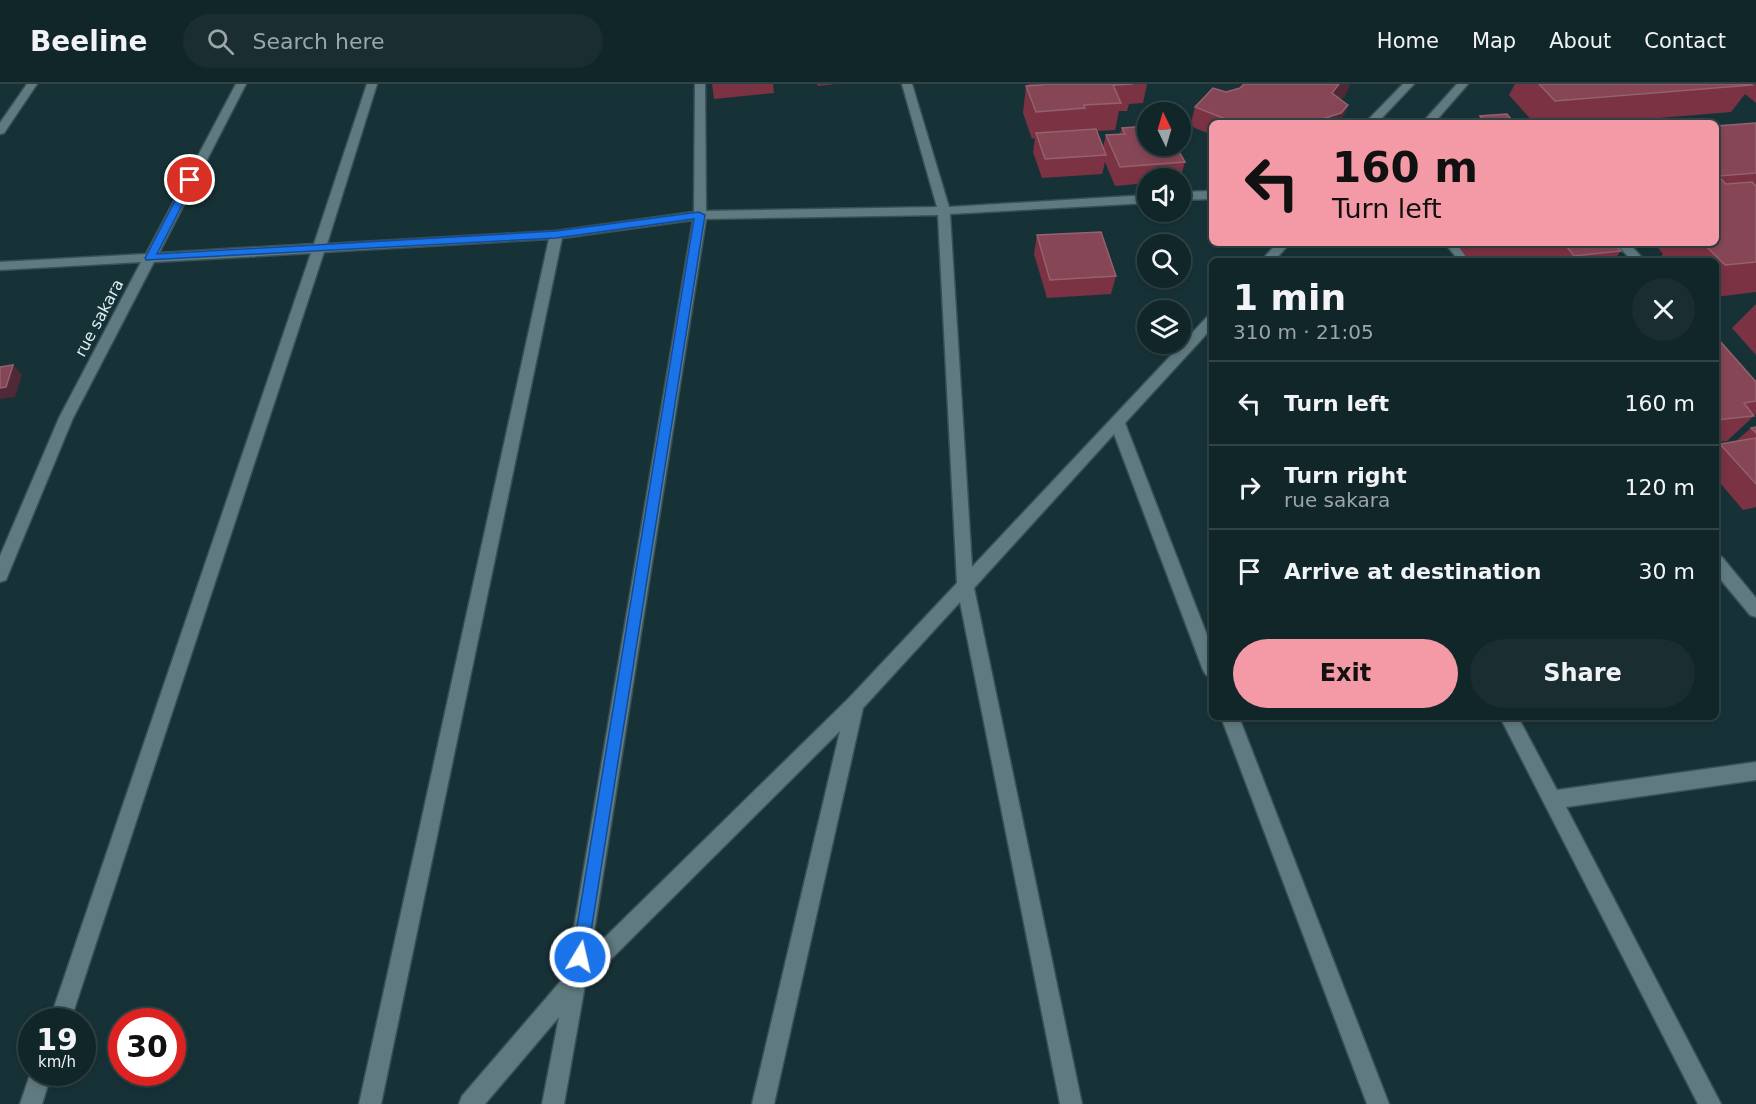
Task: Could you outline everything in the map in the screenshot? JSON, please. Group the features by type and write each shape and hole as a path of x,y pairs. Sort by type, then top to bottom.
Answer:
{"street":[{"path":"0,131 32,84"},
{"name":"rue sakara","path":"0,574 66,418 241,84"},
{"path":"64,1008 269,402 372,84"},
{"path":"553,1104 576,980 699,215 700,84"},
{"path":"908,84 944,211 965,585 1071,1104"},
{"path":"1374,120 1409,84"},
{"path":"1431,120 1463,84"},
{"path":"1191,196 1209,195"},
{"path":"0,266 556,235 699,215 944,211 1137,199"},
{"path":"370,1104 556,235"},
{"path":"1273,258 1282,246"},
{"path":"1454,246 1464,258"},
{"path":"1625,246 1636,258"},
{"path":"470,1104 576,980 855,704 1209,323"},
{"path":"1117,422 1209,662"},
{"path":"1719,566 1756,610"},
{"path":"763,1104 855,704"},
{"path":"1231,720 1378,1104"},
{"path":"1511,720 1710,1104"},
{"path":"1552,800 1756,771"},
{"path":"31,1104 37,1086"}],"building":[{"path":"1133,84 1113,85 1121,103 1084,105 1085,108 1036,112 1026,86"},
{"path":"1244,84 1339,84 1332,93 1348,105 1341,113 1319,120 1228,120 1195,107 1213,88 1226,92 1240,88"},
{"path":"1539,84 1750,84 1752,85 1555,101"},
{"path":"1507,114 1512,120 1483,120 1480,116"},
{"path":"1756,123 1756,173 1719,176 1719,126"},
{"path":"1137,127 1137,156 1182,156 1185,162 1120,167 1106,135 1125,134 1122,128"},
{"path":"1096,129 1106,155 1045,159 1036,133"},
{"path":"1719,177 1726,184 1752,182 1756,186 1756,262 1725,265 1706,246 1719,246"},
{"path":"1101,232 1116,276 1050,280 1037,235"},
{"path":"1566,246 1616,246 1621,251 1574,256"},
{"path":"1719,340 1756,382 1756,401 1744,403 1754,416 1719,420"},
{"path":"13,365 6,387 0,388 0,367"},
{"path":"1756,438 1756,484 1720,444"}],"route":[{"path":"190,180 150,258 556,235 699,215 580,957"}]}
